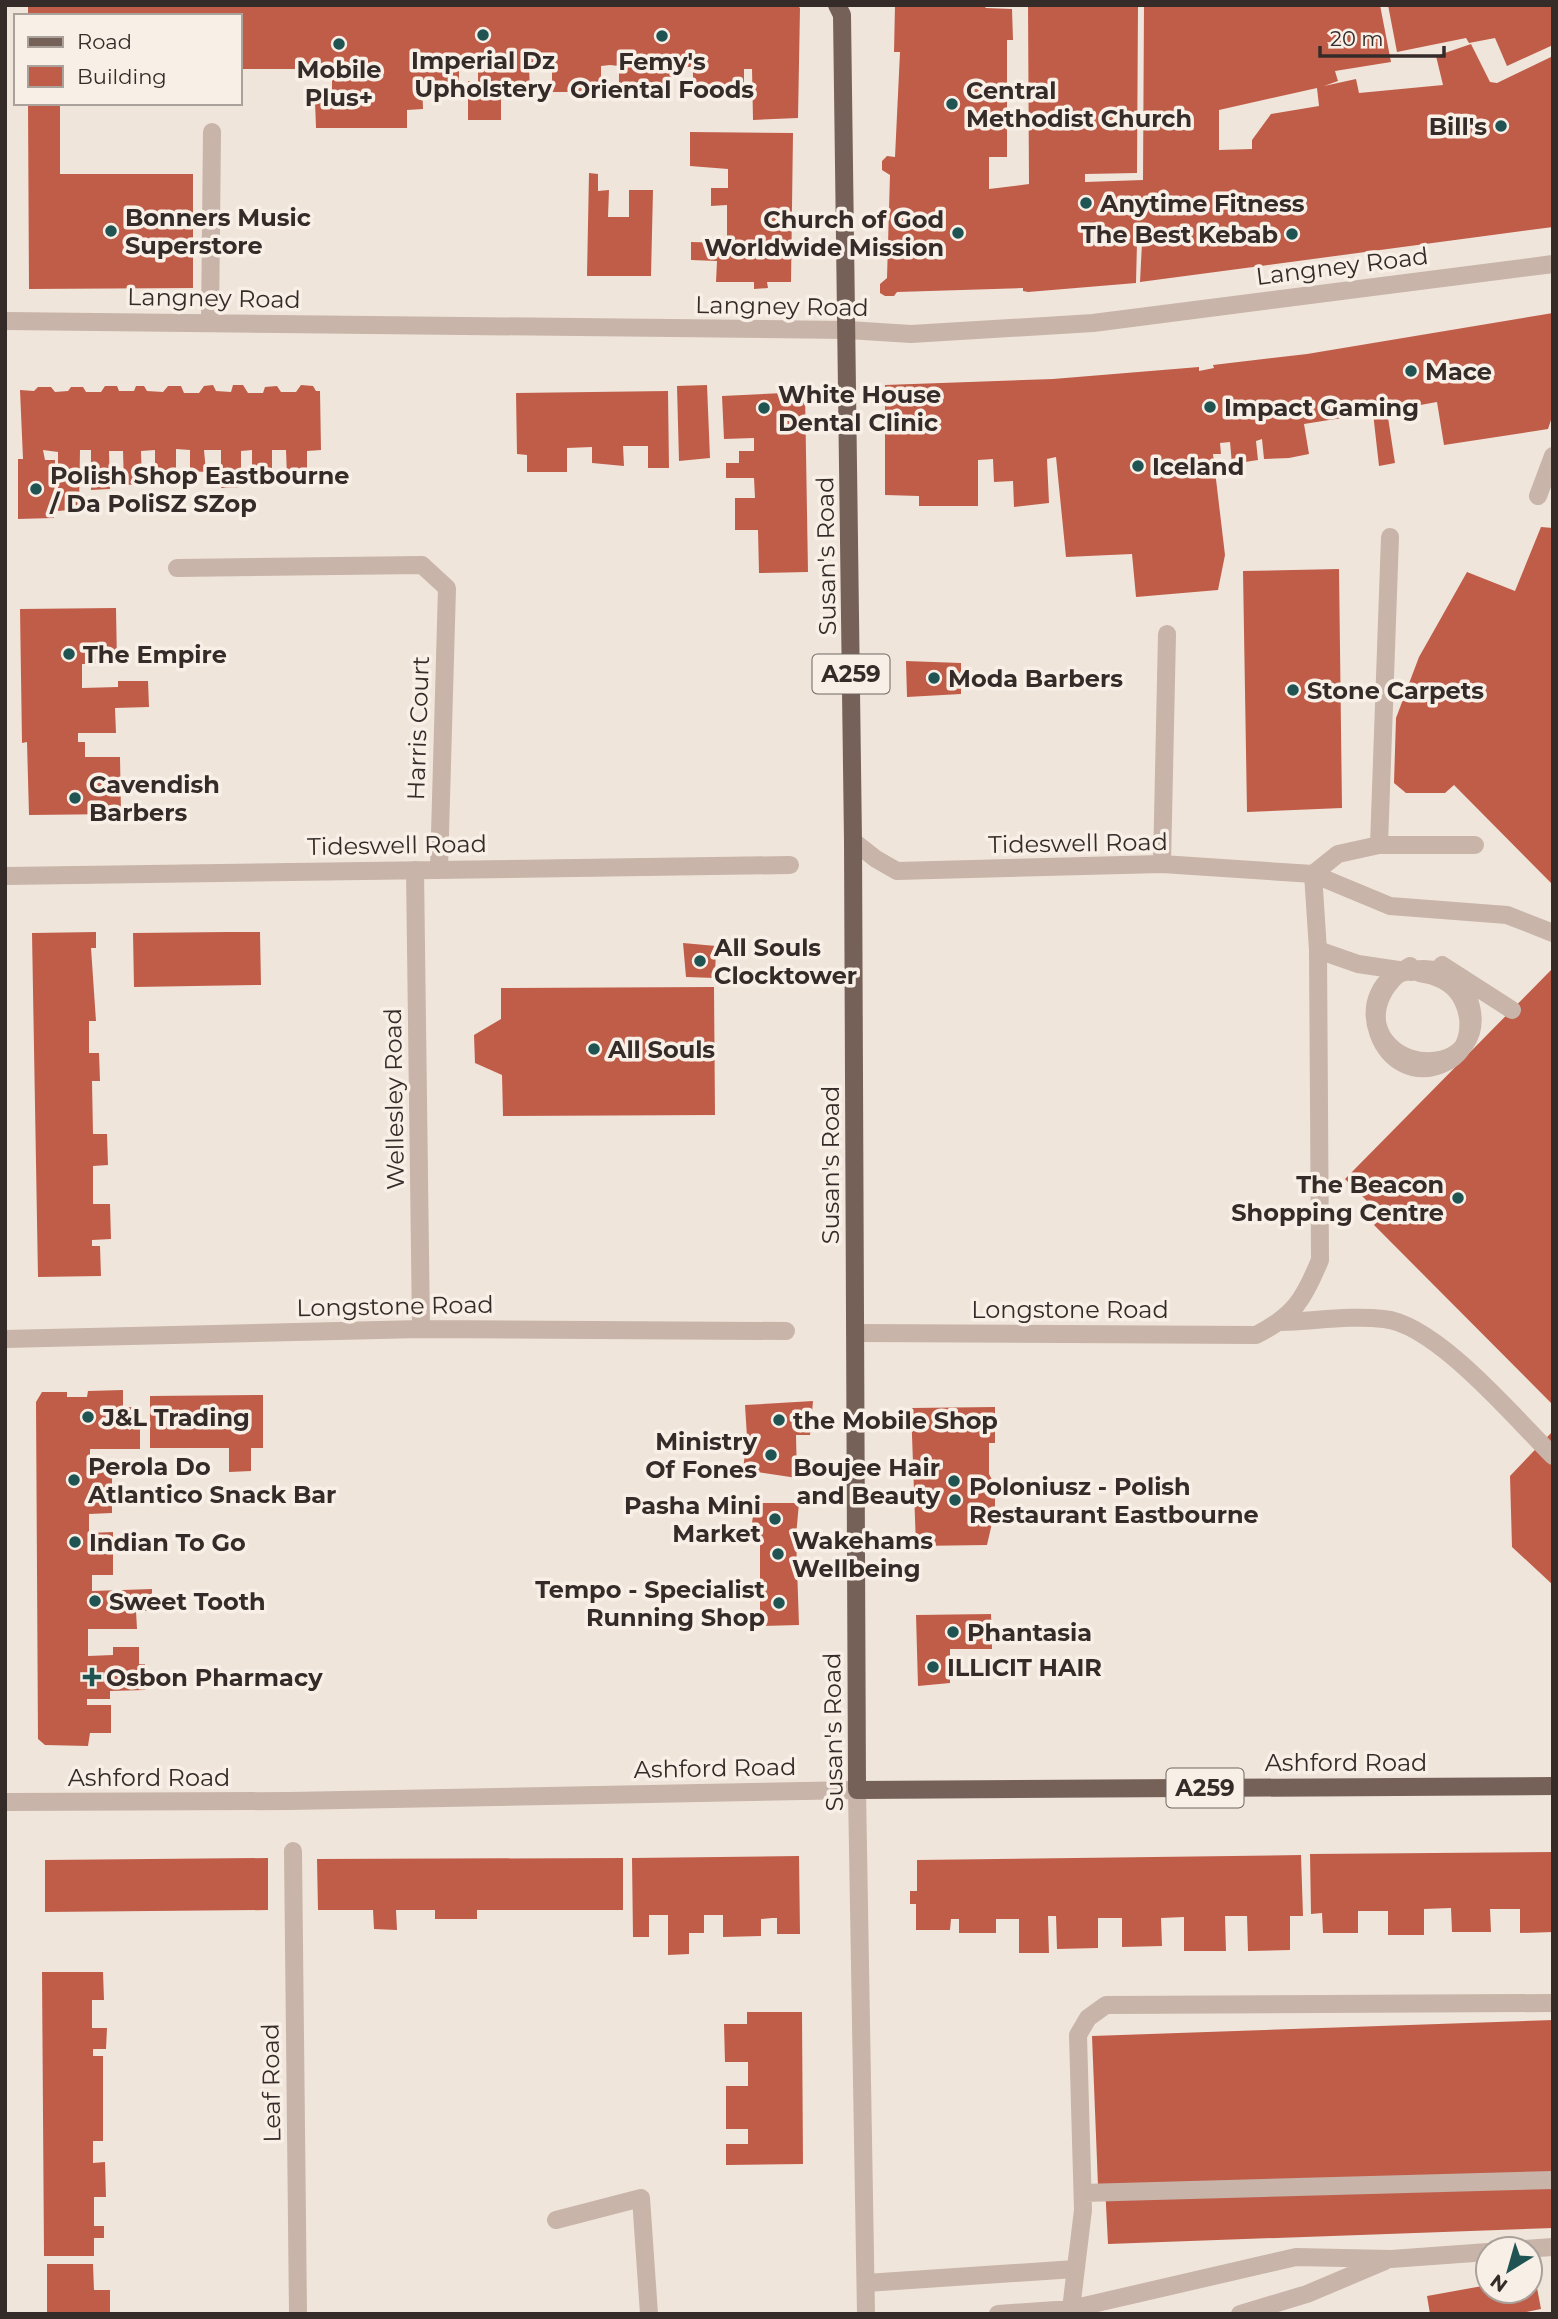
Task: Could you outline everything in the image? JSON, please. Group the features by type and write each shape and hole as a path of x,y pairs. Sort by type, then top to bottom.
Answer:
{"main road":[{"name":"Susan's Road","path":"842,9 853,841 857,1790"},
{"name":"Ashford Road","path":"857,1790 1553,1786"}],"street":[{"path":"210,323 212,132"},
{"name":"Langney Road","path":"5,321 848,330 911,334 1093,323 1553,264"},
{"path":"1538,496 1553,456"},
{"path":"1379,845 1390,537"},
{"name":"Harris Court","path":"177,568 422,565 447,588 439,869"},
{"path":"1162,864 1167,634"},
{"name":"Tideswell Road","path":"853,841 897,871 1162,864 1313,874 1390,906 1507,915 1553,933"},
{"path":"1282,1322 1307,1291 1320,1260 1318,950 1313,874 1338,854 1379,845 1475,845"},
{"name":"Tideswell Road","path":"5,876 790,864"},
{"name":"Wellesley Road","path":"415,870 421,1329"},
{"path":"1318,950 1358,964 1419,973 1436,976 1451,985 1462,998 1469,1028 1467,1035 1465,1043 1459,1053 1449,1061 1419,1067 1404,1063 1391,1055 1380,1042 1374,1026 1374,1008 1380,992 1386,986 1391,979 1407,971 1423,968 1440,971 1455,980 1467,993 1473,1023 1469,1037 1460,1048 1438,1061 1408,1058 1395,1050 1384,1037 1378,1020 1378,1003 1381,995 1384,987 1395,974 1410,966 1427,962 1444,965 1512,1010"},
{"path":"1282,1322 1385,1318 1420,1331 1457,1361 1553,1456"},
{"name":"Longstone Road","path":"855,1333 1256,1335 1282,1322"},
{"name":"Longstone Road","path":"5,1339 421,1329 786,1331"},
{"name":"Ashford Road","path":"5,1802 290,1801 857,1790"},
{"name":"Susan's Road","path":"857,1790 866,2314"},
{"name":"Leaf Road","path":"293,1851 298,2314"},
{"path":"1071,2309 1083,2202 1079,2035 1088,2018 1106,2005 1553,2003"},
{"path":"1083,2202 1553,2180"},
{"path":"556,2220 640,2198 649,2314"},
{"path":"998,2314 1071,2309 1296,2257 1391,2259 1474,2253"},
{"path":"1240,2314 1307,2294 1391,2259"},
{"path":"866,2283 1075,2269"}],"building":[{"path":"797,5 800,8 798,118 753,120 752,69 744,69 744,94 693,94 693,67 672,67 672,92 619,92 619,66 610,65 601,66 601,92 552,92 552,66 529,66 530,91 501,91 501,120 468,120 468,81 478,81 478,65 459,66 459,91 431,92 431,80 422,80 423,109 407,110 407,128 316,128 315,101 332,101 332,79 311,79 311,69 242,69 242,14 28,14 28,6"},
{"path":"895,5 983,5 986,8 1012,9 1013,40 1007,40 1007,157 989,157 989,189 1029,184 1028,5 1138,5 1137,173 1085,174 1085,182 1143,180 1144,5 1380,5 1391,62 1335,71 1338,81 1324,86 1356,79 1359,93 1443,85 1436,56 1471,44 1490,82 1497,83 1553,56 1553,227 1140,282 1142,243 1137,243 1136,283 1028,292 1023,291 1023,288 897,292 894,296 885,296 880,293 880,284 887,278 890,175 882,170 882,161 887,156 895,157 900,52 894,52","holes":["1317,88 1319,106 1271,114 1252,140 1252,149 1219,150 1219,110"]},
{"path":"1388,5 1553,5 1553,45 1507,66 1495,38 1469,43 1466,38 1397,52"},
{"name":"Bonners Music Superstore","path":"28,105 60,105 60,174 193,174 193,288 29,289"},
{"path":"690,132 793,133 791,282 767,282 768,288 754,289 754,282 716,282 717,261 691,260 691,242 727,243 727,205 711,206 711,188 728,188 728,169 690,166"},
{"path":"589,173 598,174 598,191 609,190 608,217 629,217 629,190 653,190 651,276 587,276"},
{"path":"1553,313 1553,414 1548,429 1444,445 1437,402 1387,411 1395,463 1379,466 1373,413 1304,424 1309,454 1289,458 1264,459 1262,439 1256,441 1258,460 1232,464 1230,442 1220,443 1221,454 1213,454 1225,555 1218,590 1136,597 1132,554 1066,557 1056,457 1047,459 1049,503 1014,507 1013,481 994,482 993,459 978,460 978,506 919,506 919,496 885,495 885,385 1053,379 1199,367 1199,371 1214,368 1213,365 1307,354"},
{"path":"213,385 216,391 231,392 233,385 243,385 248,393 263,393 265,387 277,386 281,392 296,392 301,385 313,386 316,391 320,391 321,450 307,451 307,477 287,477 286,450 272,450 272,470 252,470 252,450 241,451 241,487 221,488 221,450 204,450 206,472 190,471 190,450 176,449 176,470 155,470 155,450 141,451 142,484 124,485 123,451 109,451 110,489 91,490 91,450 80,450 79,509 58,511 58,452 43,450 45,460 55,460 54,518 18,519 18,459 23,459 20,390 34,391 38,387 51,387 55,392 68,391 71,387 83,387 86,392 101,392 105,386 117,386 119,391 134,391 136,386 144,386 147,391 163,392 168,386 181,386 184,393 199,393 204,386"},
{"path":"707,385 710,458 679,461 677,386"},
{"path":"668,391 669,468 648,468 648,446 623,446 624,466 592,463 592,447 567,448 567,472 527,472 527,455 517,454 516,393"},
{"path":"805,392 808,572 759,573 758,530 735,530 735,498 755,498 754,478 726,478 726,463 739,463 739,451 754,451 754,438 724,439 722,396"},
{"path":"1541,527 1553,528 1553,885 1454,785 1445,793 1406,793 1394,783 1396,718 1419,657 1467,572 1515,591"},
{"name":"Stone Carpets","path":"1339,569 1342,808 1247,812 1243,571"},
{"path":"116,608 117,664 82,664 82,688 118,687 118,681 148,681 149,707 115,708 116,733 78,733 78,742 85,742 85,757 120,757 121,814 29,815 27,742 22,743 20,609"},
{"name":"Moda Barbers","path":"906,661 961,663 961,694 907,697"},
{"path":"96,932 96,948 91,948 96,1021 89,1021 89,1053 99,1053 100,1081 92,1081 93,1134 107,1134 108,1165 93,1166 93,1204 110,1204 111,1239 92,1240 92,1246 100,1246 101,1276 38,1277 32,933"},
{"path":"260,932 261,985 134,987 133,933"},
{"name":"All Souls Clocktower","path":"683,943 716,946 715,978 686,977"},
{"name":"The Beacon Shopping Centre","path":"1553,968 1553,1405 1374,1225 1383,1217 1345,1179"},
{"name":"All Souls","path":"714,987 715,1115 503,1116 502,1075 475,1063 474,1035 501,1019 501,988"},
{"path":"123,1390 123,1408 140,1406 140,1449 90,1449 90,1472 112,1472 112,1513 89,1514 89,1533 113,1532 113,1575 92,1575 92,1591 152,1589 152,1611 136,1611 137,1629 88,1629 88,1656 113,1655 113,1647 139,1647 139,1664 145,1664 145,1690 110,1691 110,1699 87,1699 87,1705 111,1705 111,1733 90,1733 88,1746 45,1745 38,1739 36,1402 42,1392 67,1392 67,1397 87,1397 88,1391"},
{"path":"263,1395 263,1448 251,1448 251,1471 229,1472 229,1448 150,1448 150,1396"},
{"path":"813,1401 810,1435 796,1435 797,1478 743,1470 747,1437 745,1405"},
{"path":"995,1407 995,1443 989,1443 989,1474 995,1485 995,1510 987,1545 916,1546 911,1408"},
{"path":"1553,1431 1553,1585 1512,1547 1510,1476"},
{"path":"755,1503 799,1503 796,1536 799,1625 760,1626 760,1536 750,1536"},
{"name":"Phantasia","path":"991,1614 992,1649 950,1649 950,1683 918,1686 916,1615"},
{"path":"1553,1852 1553,1932 1520,1933 1520,1909 1490,1909 1491,1932 1452,1932 1451,1908 1424,1909 1424,1935 1388,1935 1388,1911 1358,1911 1358,1933 1323,1933 1322,1913 1311,1914 1310,1854"},
{"path":"1301,1855 1303,1916 1290,1916 1290,1950 1248,1951 1247,1916 1225,1916 1226,1951 1184,1951 1184,1917 1161,1918 1162,1946 1122,1947 1122,1918 1098,1918 1098,1948 1057,1949 1056,1916 1048,1916 1049,1953 1019,1953 1019,1919 996,1919 996,1933 959,1933 959,1919 951,1919 950,1930 916,1930 916,1904 910,1904 910,1891 917,1891 917,1860"},
{"path":"799,1856 800,1934 777,1934 777,1918 772,1918 761,1919 761,1936 723,1937 723,1915 704,1915 704,1933 689,1933 689,1954 668,1955 668,1915 649,1915 649,1937 633,1937 632,1858"},
{"path":"268,1858 268,1910 45,1912 45,1860"},
{"path":"623,1858 623,1910 477,1910 477,1919 435,1919 435,1910 396,1910 397,1930 374,1929 373,1910 318,1910 317,1859"},
{"path":"42,1972 103,1972 104,2000 92,2000 92,2028 107,2028 106,2049 93,2049 93,2056 103,2056 103,2141 93,2141 93,2163 105,2162 106,2197 94,2197 94,2226 104,2226 104,2238 94,2238 94,2256 44,2256"},
{"path":"747,2012 802,2012 803,2164 726,2165 726,2144 748,2144 748,2129 726,2129 726,2086 748,2086 748,2062 725,2062 724,2024 747,2024"},
{"path":"1553,2020 1553,2228 1108,2244 1105,2186 1098,2186 1092,2036"},
{"path":"47,2264 93,2264 94,2290 110,2290 110,2314 47,2314"},
{"path":"1474,2288 1474,2305 1540,2305 1541,2309 1516,2314 1430,2314 1427,2296"}],"place":[{"name":"Imperial Dz Upholstery","path":"483,35"},
{"name":"Femy's Oriental Foods","path":"662,36"},
{"name":"Mobile Plus+","path":"339,44"},
{"name":"Central Methodist Church","path":"952,104"},
{"name":"Bill's","path":"1501,126"},
{"name":"Anytime Fitness","path":"1086,203"},
{"name":"Bonners Music Superstore","path":"111,231"},
{"name":"Church of God Worldwide Mission","path":"958,233"},
{"name":"The Best Kebab","path":"1292,234"},
{"name":"Mace","path":"1411,371"},
{"name":"Impact Gaming","path":"1210,407"},
{"name":"White House Dental Clinic","path":"764,408"},
{"name":"Iceland","path":"1138,466"},
{"name":"Polish Shop Eastbourne / Da PoliSZ SZop","path":"36,489"},
{"name":"The Empire","path":"69,654"},
{"name":"Moda Barbers","path":"934,678"},
{"name":"Stone Carpets","path":"1293,690"},
{"name":"Cavendish Barbers","path":"75,798"},
{"name":"All Souls Clocktower","path":"700,961"},
{"name":"All Souls","path":"594,1049"},
{"name":"The Beacon Shopping Centre","path":"1458,1198"},
{"name":"J&L Trading","path":"88,1417"},
{"name":"the Mobile Shop","path":"779,1420"},
{"name":"Ministry Of Fones","path":"771,1455"},
{"name":"Perola Do Atlantico Snack Bar","path":"74,1480"},
{"name":"Boujee Hair and Beauty","path":"954,1481"},
{"name":"Poloniusz - Polish Restaurant Eastbourne","path":"955,1500"},
{"name":"Pasha Mini Market","path":"775,1519"},
{"name":"Indian To Go","path":"75,1542"},
{"name":"Wakehams Wellbeing","path":"778,1554"},
{"name":"Sweet Tooth","path":"95,1601"},
{"name":"Tempo - Specialist Running Shop","path":"779,1603"},
{"name":"Phantasia","path":"953,1632"},
{"name":"ILLICIT HAIR","path":"933,1667"},
{"name":"Osbon Pharmacy","path":"92,1677"}]}
